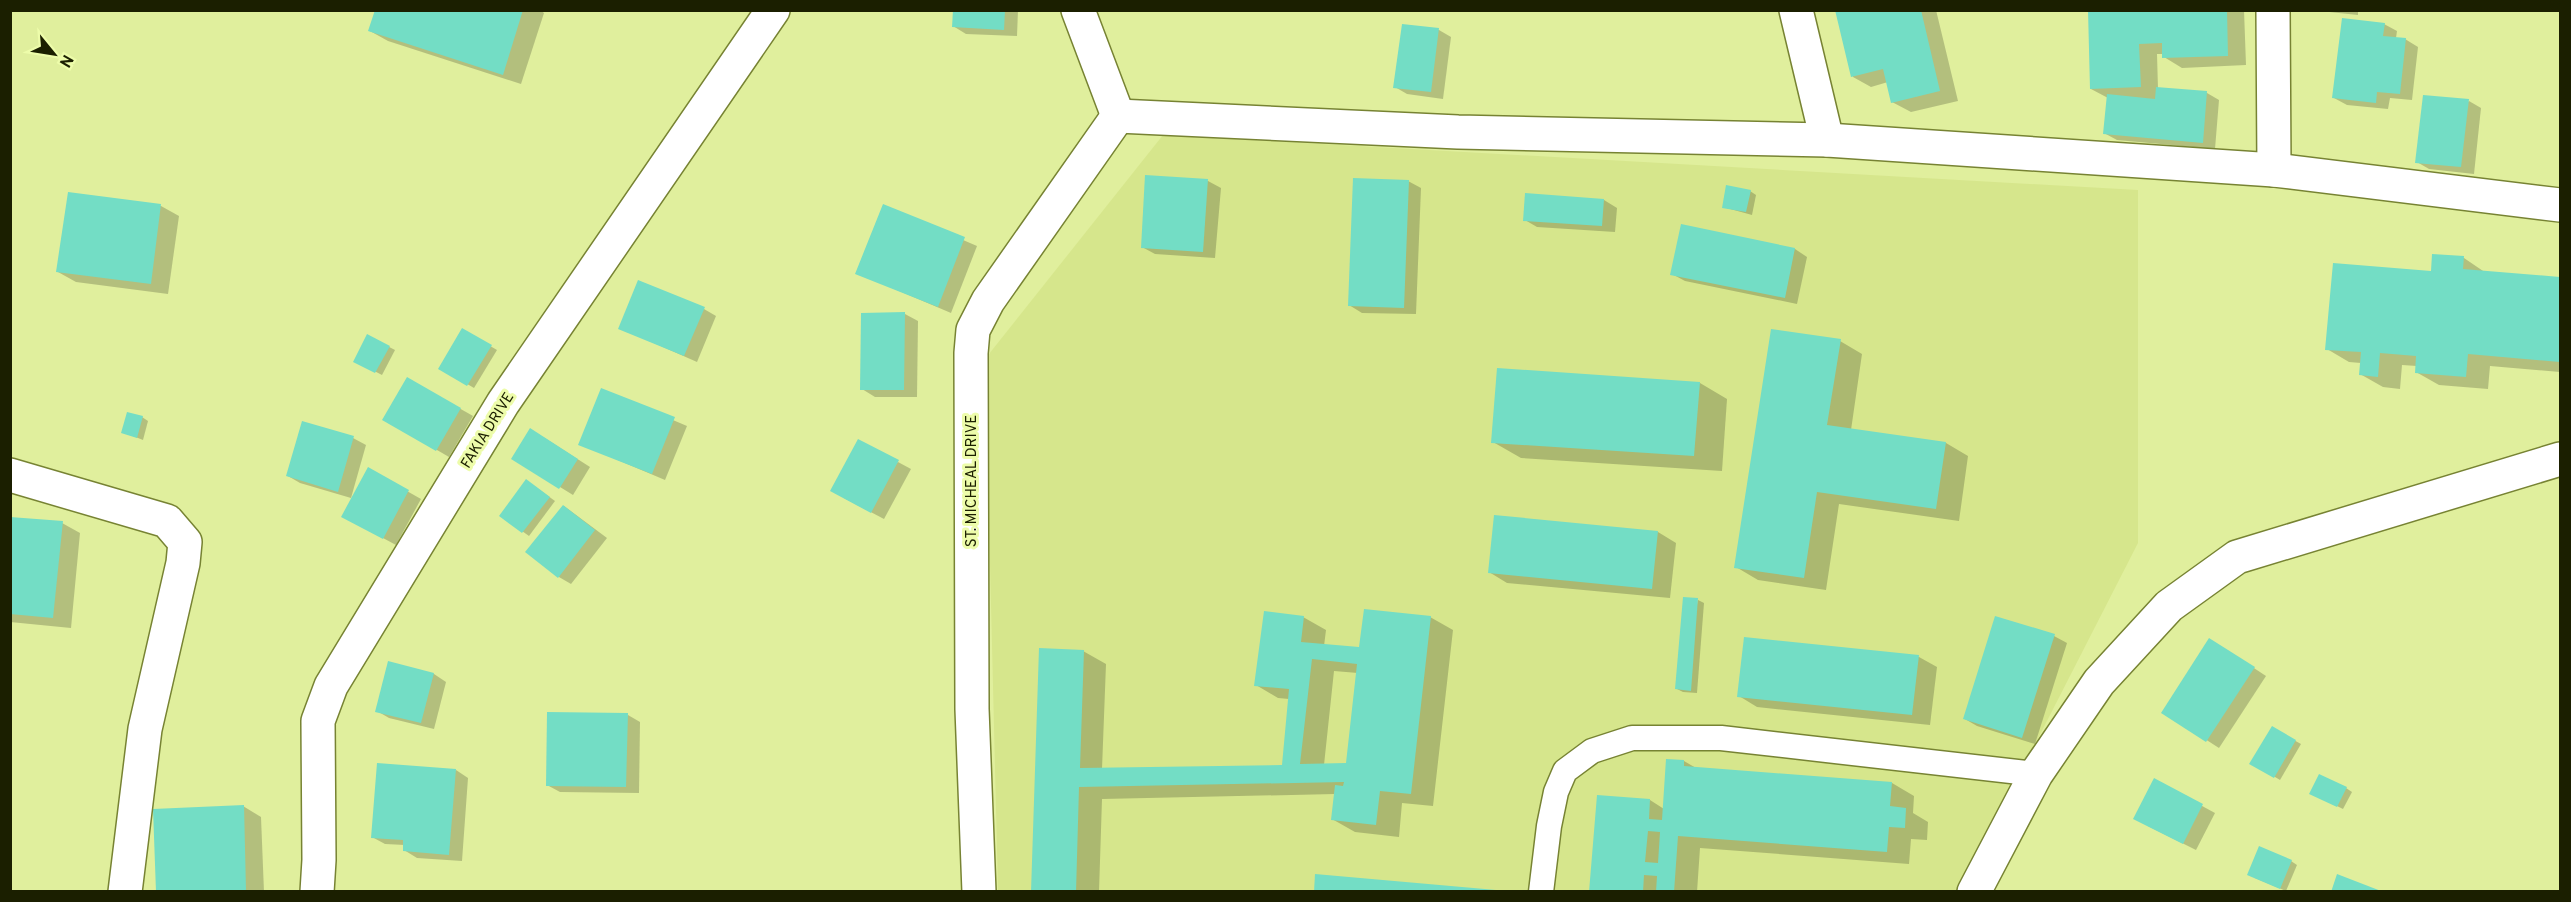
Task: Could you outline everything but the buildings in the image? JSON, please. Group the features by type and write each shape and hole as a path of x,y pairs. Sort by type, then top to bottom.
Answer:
{"street":[{"name":"FAKIA DRIVE","path":"317,891 318,721 331,686 503,403 773,10"},
{"path":"1078,10 1118,116 1458,132 1827,140 2274,170 2560,205"},
{"path":"1796,10 1827,140"},
{"path":"2273,10 2274,170"},
{"name":"ST. MICHEAL DRIVE","path":"979,891 972,709 971,353 973,330 988,301 1118,116"},
{"path":"1974,891 2036,774 2098,682 2169,606 2237,557 2560,459"},
{"path":"10,475 167,521 185,542 183,563 145,729 125,891"}],"lane":[{"path":"1541,891 1549,826 1556,792 1565,771 1592,750 1632,738 1721,738 2036,774"}],"shaded area":[{"path":"1163,135 2138,190 2138,543 1960,891 998,891 985,359"}]}
